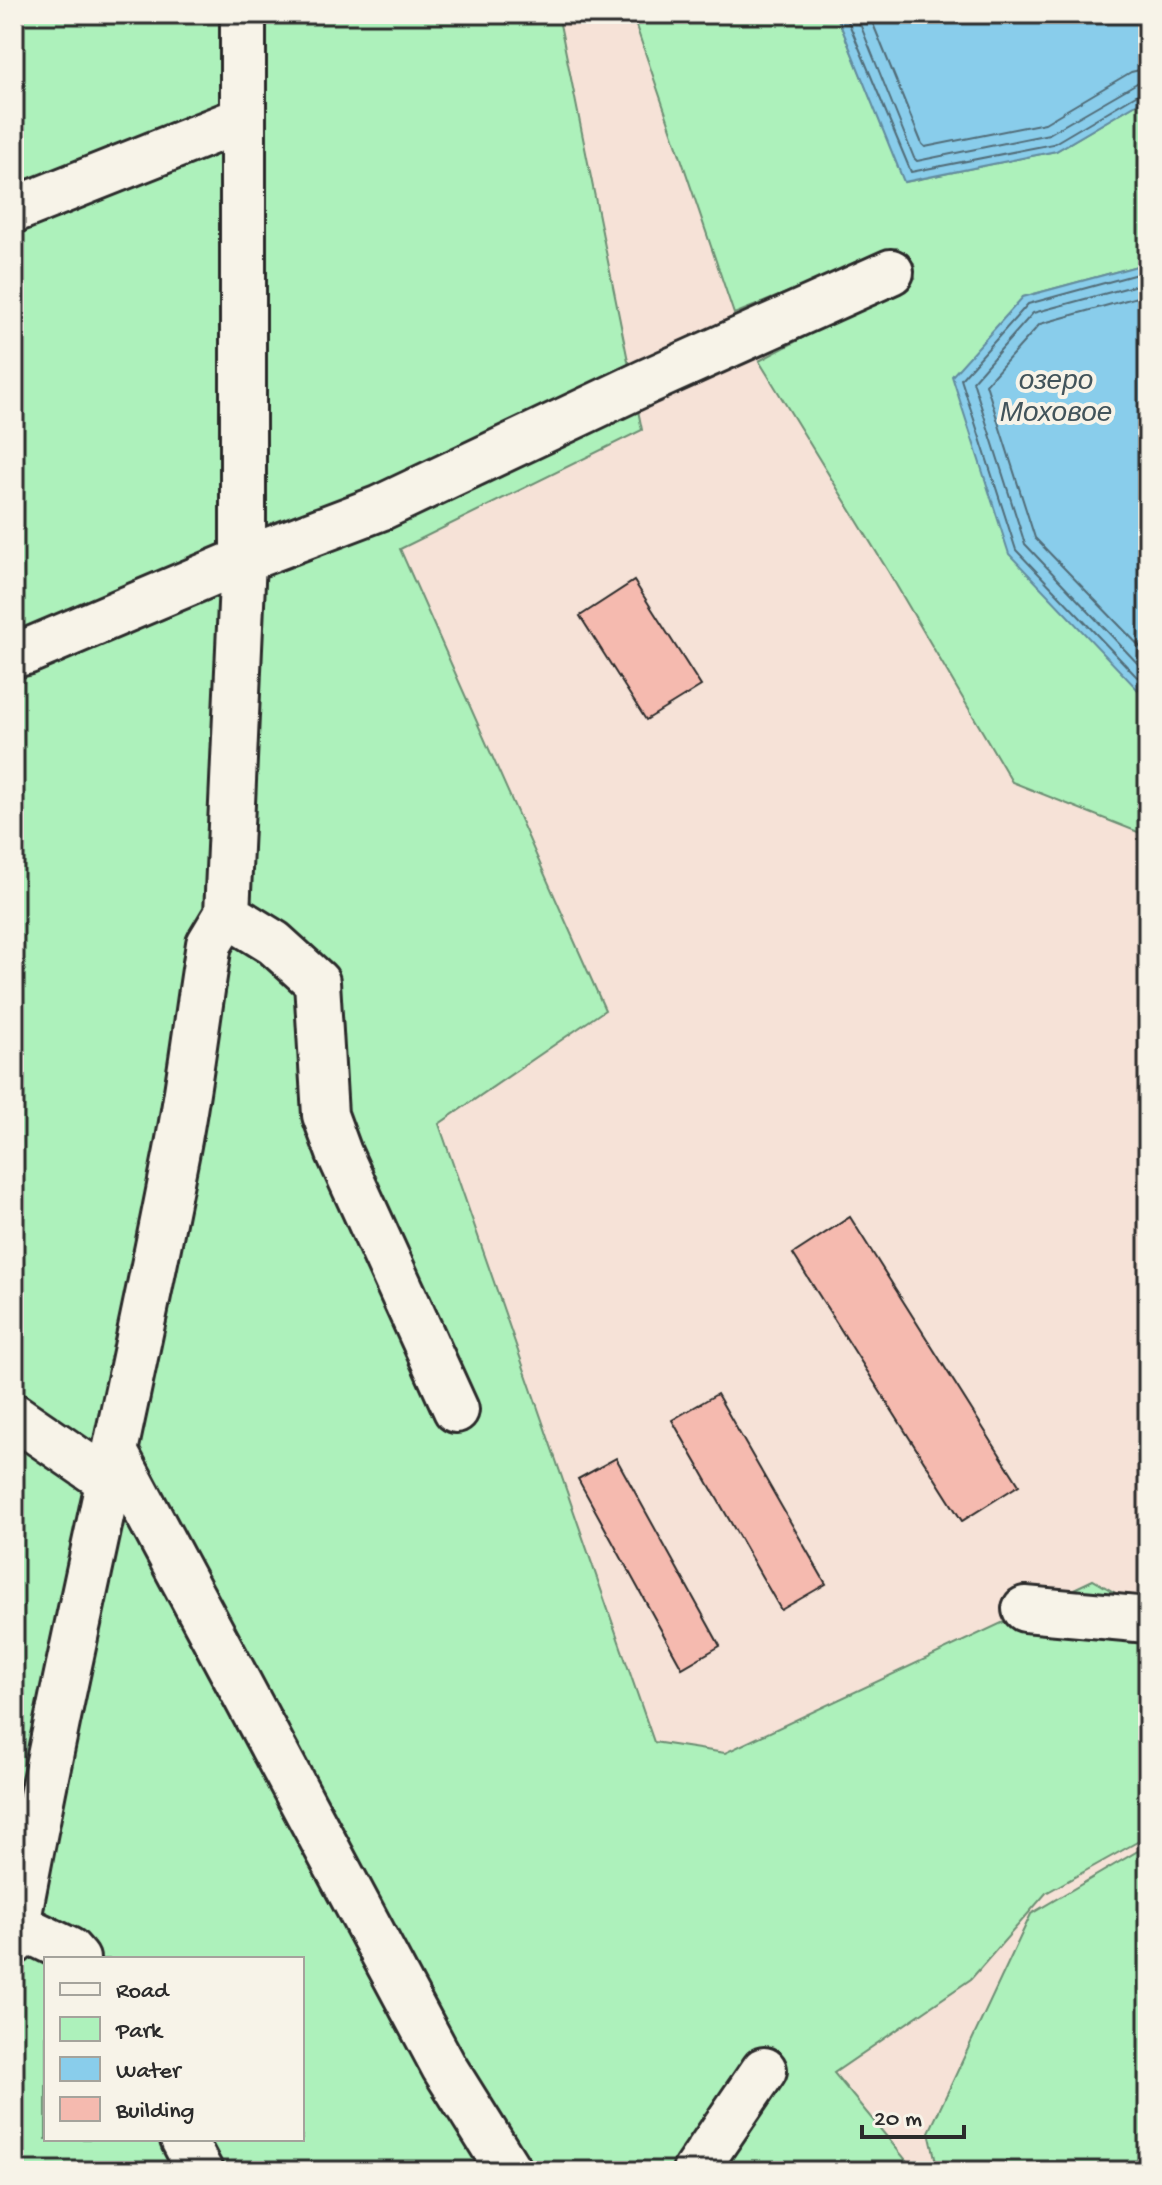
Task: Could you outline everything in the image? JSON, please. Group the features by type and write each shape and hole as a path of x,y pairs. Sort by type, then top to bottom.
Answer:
{"street":[{"path":"75,1957 69,1950 16,1934 28,1782 112,1467 175,1163 209,944 227,914 243,560 243,14"},
{"path":"14,210 243,119"},
{"path":"14,655 243,560 380,508 646,382 891,272"},
{"path":"227,914 274,943 317,982 325,1115 339,1153 456,1410"},
{"path":"14,1416 112,1467 444,2067 509,2171"},
{"path":"1025,1609 1148,1620"},
{"path":"709,2165 764,2070"},
{"path":"184,2141 200,2171"}],"green space":[{"path":"14,14 558,14 642,430 400,549 605,1010 439,1124 654,1742 725,1753 1093,1580 1148,1612 1148,1836 1046,1893 971,1979 834,2073 915,2171 14,2171"},
{"path":"632,14 836,14 905,182 1056,151 1148,97 1148,263 1023,297 1138,690 1148,683 1148,836 1012,782 888,571 759,361 915,278 897,248 734,314"},
{"path":"1148,1845 1148,2171 938,2171 929,2132 1031,1914"}],"water":[{"path":"836,14 1148,14 1148,97 1056,151 904,182"},
{"name":"озеро Моховое","path":"1148,263 1148,683 1138,690 1009,554 952,376 1023,297"}],"building":[{"path":"634,581 701,686 646,720 580,616"},
{"path":"850,1217 1019,1485 962,1521 793,1254"},
{"path":"717,1394 826,1584 781,1610 672,1420"},
{"path":"616,1458 720,1646 682,1668 578,1479"}]}
